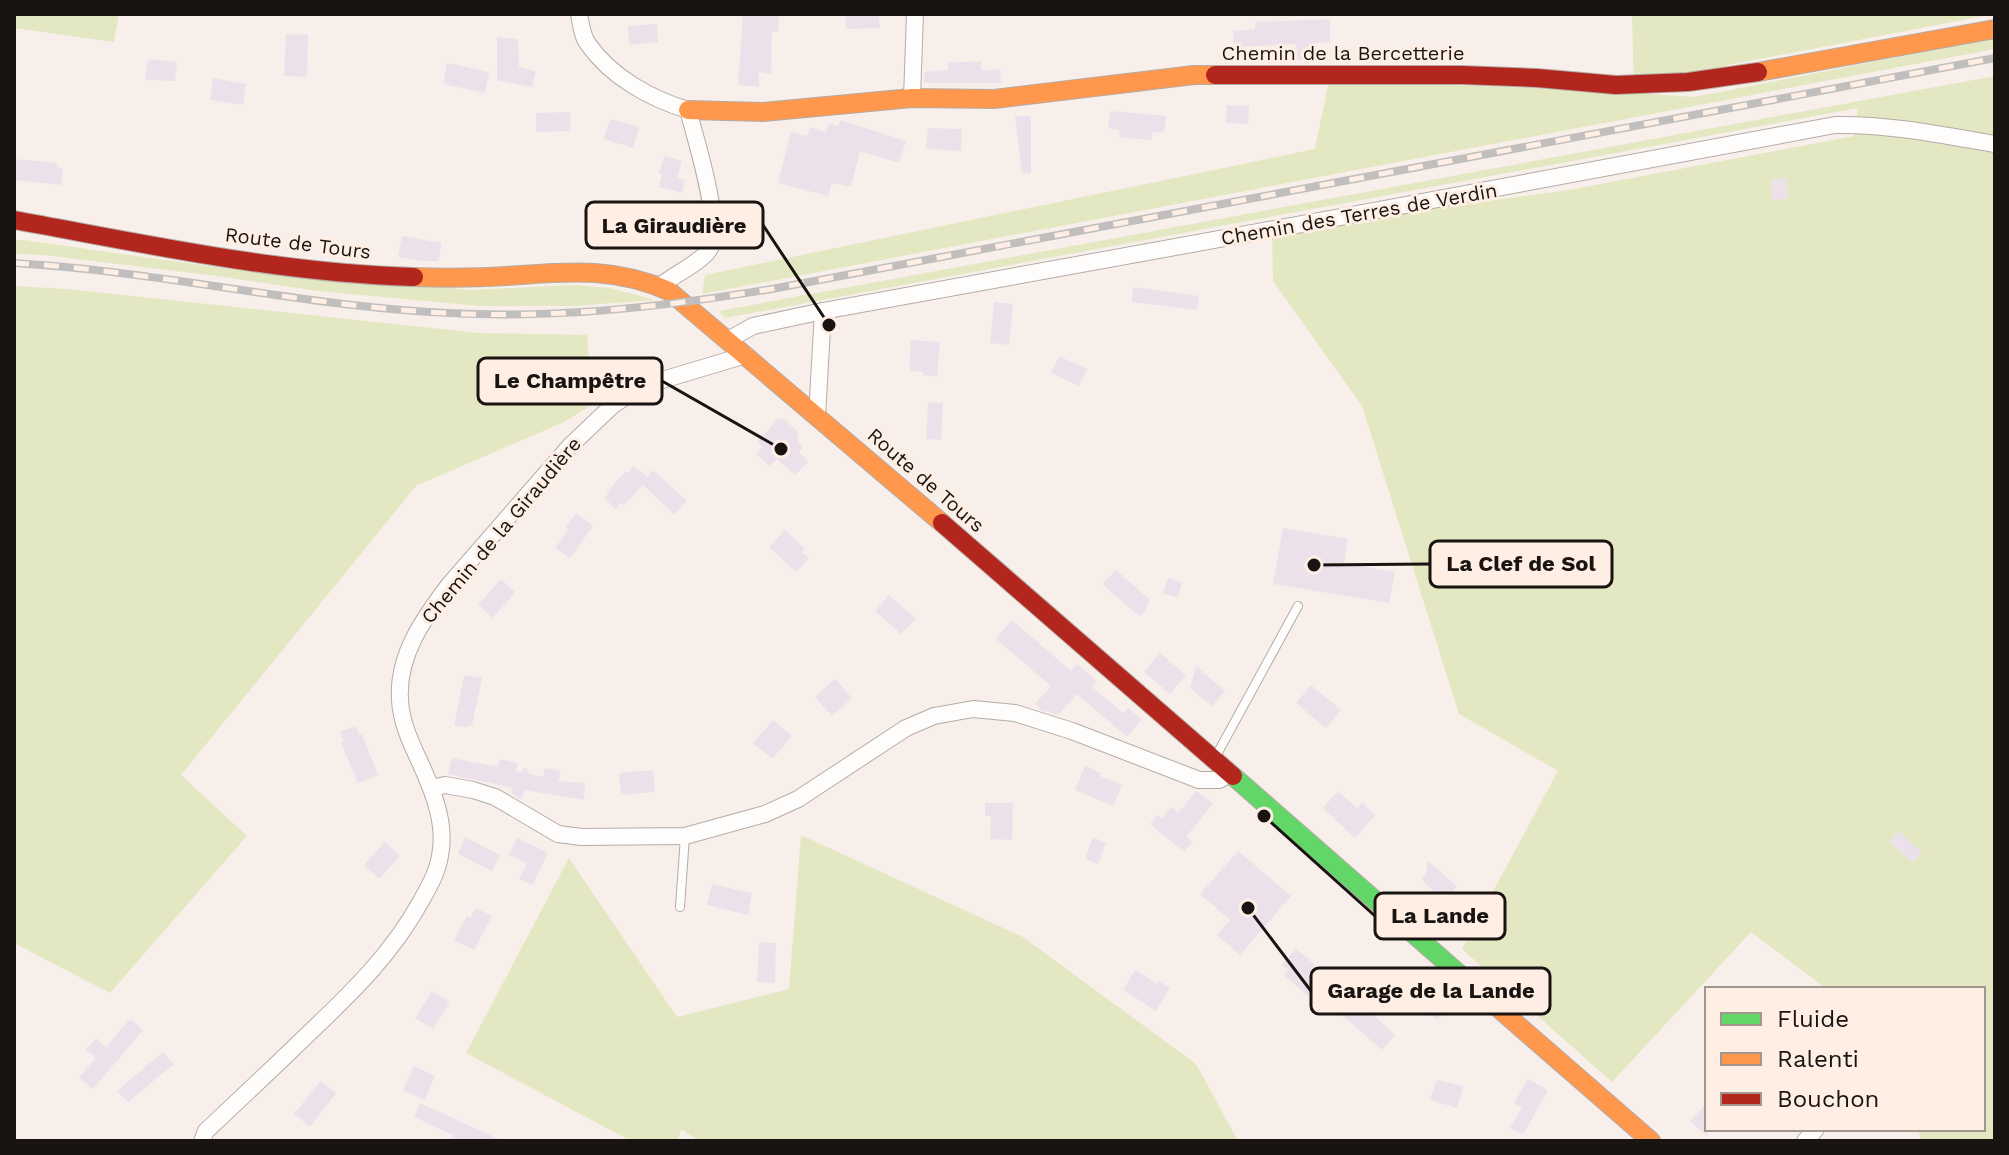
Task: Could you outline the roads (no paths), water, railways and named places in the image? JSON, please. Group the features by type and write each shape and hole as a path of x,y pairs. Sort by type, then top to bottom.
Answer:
{"main road":[{"name":"Chemin de la Bercetterie","path":"688,110 763,112 912,98 994,99 1194,75 1462,75 1616,85 1677,83 1726,78 1995,29"},
{"name":"Route de Tours","path":"14,220 262,263 350,274 444,277 594,273 631,277 669,291 1651,1141"}],"street":[{"path":"579,14 586,42 608,67 657,100 688,110 711,205 714,238 708,252 660,286"},
{"path":"912,98 915,14"},
{"name":"Chemin des Terres de Verdin","path":"728,340 753,326 823,311 1835,125 1899,128 1995,144"},
{"path":"817,416 823,311"},
{"name":"Chemin de la Giraudière","path":"202,1141 206,1131 364,981 404,930 432,880 440,857 442,830 432,788 407,731 400,700 402,675 410,646 431,609 570,446 613,405 659,381 746,355"},
{"path":"432,788 445,785 495,797 558,834 582,837 685,836 765,814 798,799 906,728 934,716 973,709 1015,713 1072,731 1199,780 1219,780 1230,774"}],"lane":[{"path":"1214,761 1298,606"},
{"path":"680,907 685,836"}],"railway":[{"path":"14,263 429,312 559,313 643,307 772,289 1995,58"}],"place":[{"name":"La Giraudière","path":"829,325"},
{"name":"Le Champêtre","path":"781,449"},
{"name":"La Clef de Sol","path":"1314,565"},
{"name":"La Lande","path":"1264,816"},
{"name":"Garage de la Lande","path":"1248,908"}]}
